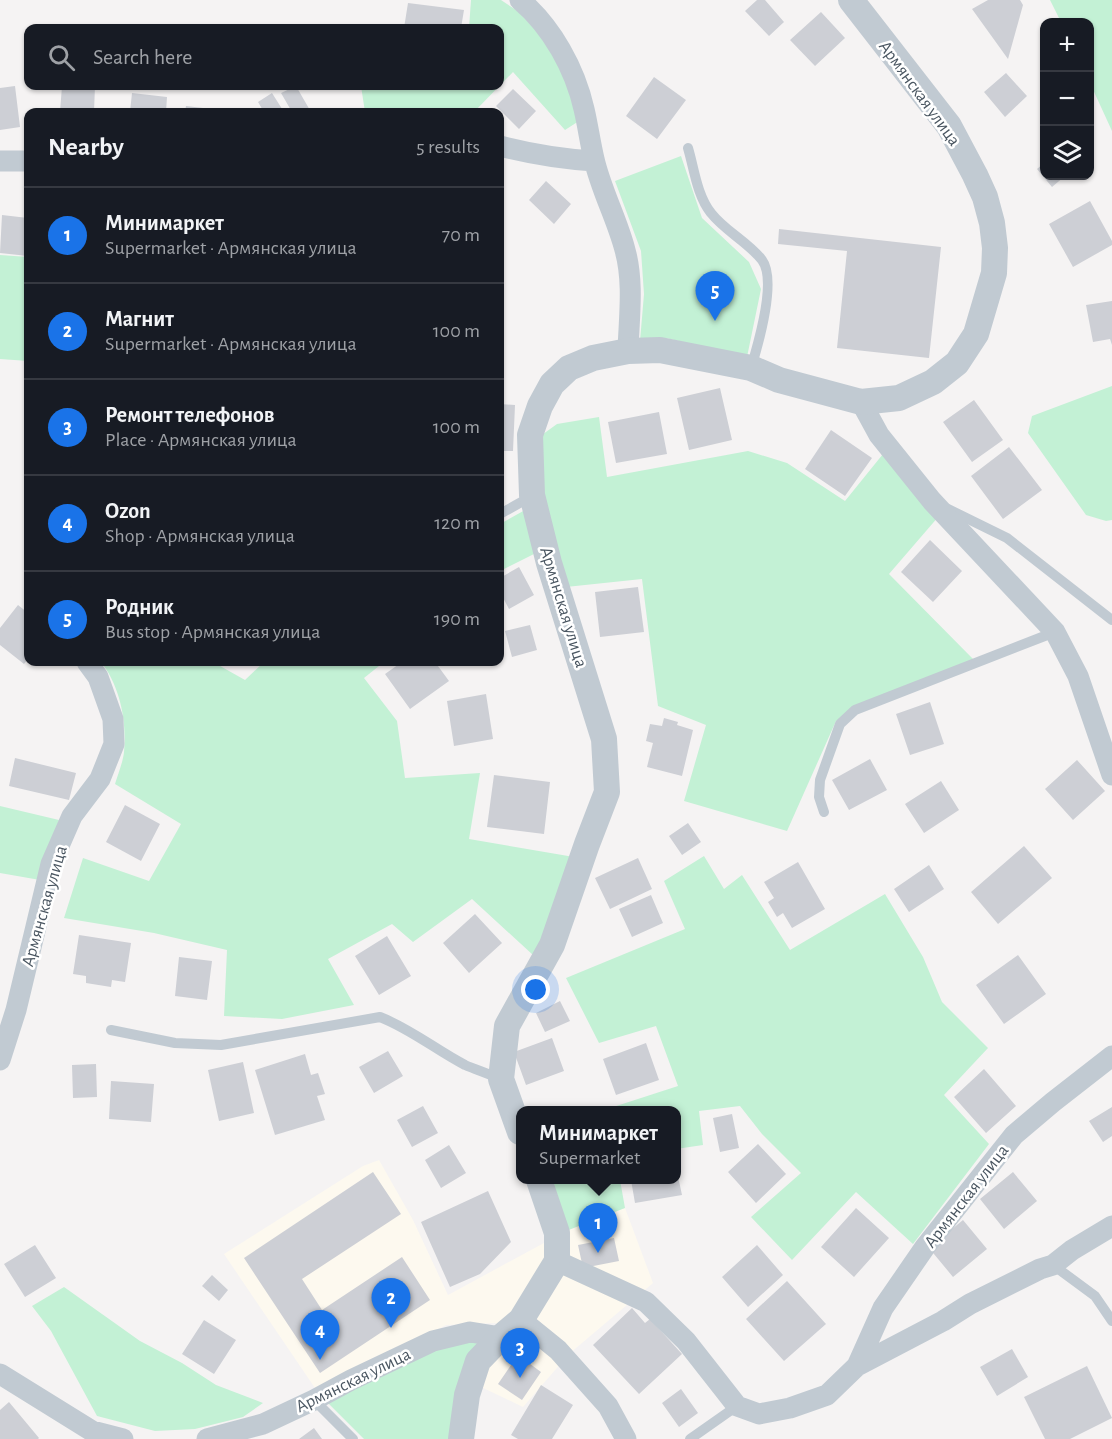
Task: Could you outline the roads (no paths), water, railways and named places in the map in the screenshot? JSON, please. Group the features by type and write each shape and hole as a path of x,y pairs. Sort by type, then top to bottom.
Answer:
{"street":[{"path":"520,0 530,8 551,35 571,68 584,108 594,161 626,252 630,295 628,351"},
{"name":"Армянская улица","path":"516,1121 501,1079 507,1026 552,945 586,844 607,792 604,739 549,563 532,495 530,435 540,406 552,384 569,368 593,358 628,351 660,350 751,368 779,380 861,402 899,398 933,382 957,363 976,334 994,273 992,223 985,197 949,126 851,0"},
{"path":"504,147 570,160 594,161"},
{"path":"0,161 24,161"},
{"path":"861,402 879,435 932,501 1055,632 1078,676 1112,775"},
{"name":"Армянская улица","path":"0,1060 16,1010 51,864 72,816 100,779 114,744 113,719 98,677 90,666"},
{"name":"Армянская улица","path":"857,1366 883,1308 925,1247 1014,1135 1112,1056"},
{"path":"461,1439 466,1395 478,1361 521,1320 557,1261 557,1233 541,1184"},
{"name":"Армянская улица","path":"736,1406 759,1414 790,1408 827,1395 857,1366 943,1321 978,1299 1053,1265 1072,1250 1112,1227"},
{"path":"557,1261 646,1302 686,1341 736,1406"},
{"path":"521,1320 558,1350 608,1407 626,1439"},
{"name":"Армянская улица","path":"207,1439 263,1424 433,1341 470,1332 501,1337"},
{"path":"0,1374 92,1431 123,1439"}],"lane":[{"path":"688,148 700,190 710,213 763,261 768,286 762,334 751,368"},
{"path":"504,512 532,495"},
{"path":"932,501 1007,538 1112,620"},
{"path":"824,812 819,797 820,780 840,724 855,710 1055,632"},
{"path":"111,1030 175,1043 221,1046 380,1017 406,1029 465,1065 501,1079"},
{"path":"1053,1265 1095,1296 1112,1321"},
{"path":"314,1400 352,1439"},
{"path":"690,1439 736,1406"}],"place":[{"name":"Родник","path":"715,321"},
{"name":"Минимаркет","path":"598,1253"},
{"name":"Магнит","path":"391,1328"},
{"name":"Ozon","path":"320,1360"},
{"name":"Ремонт телефонов","path":"520,1378"}]}
